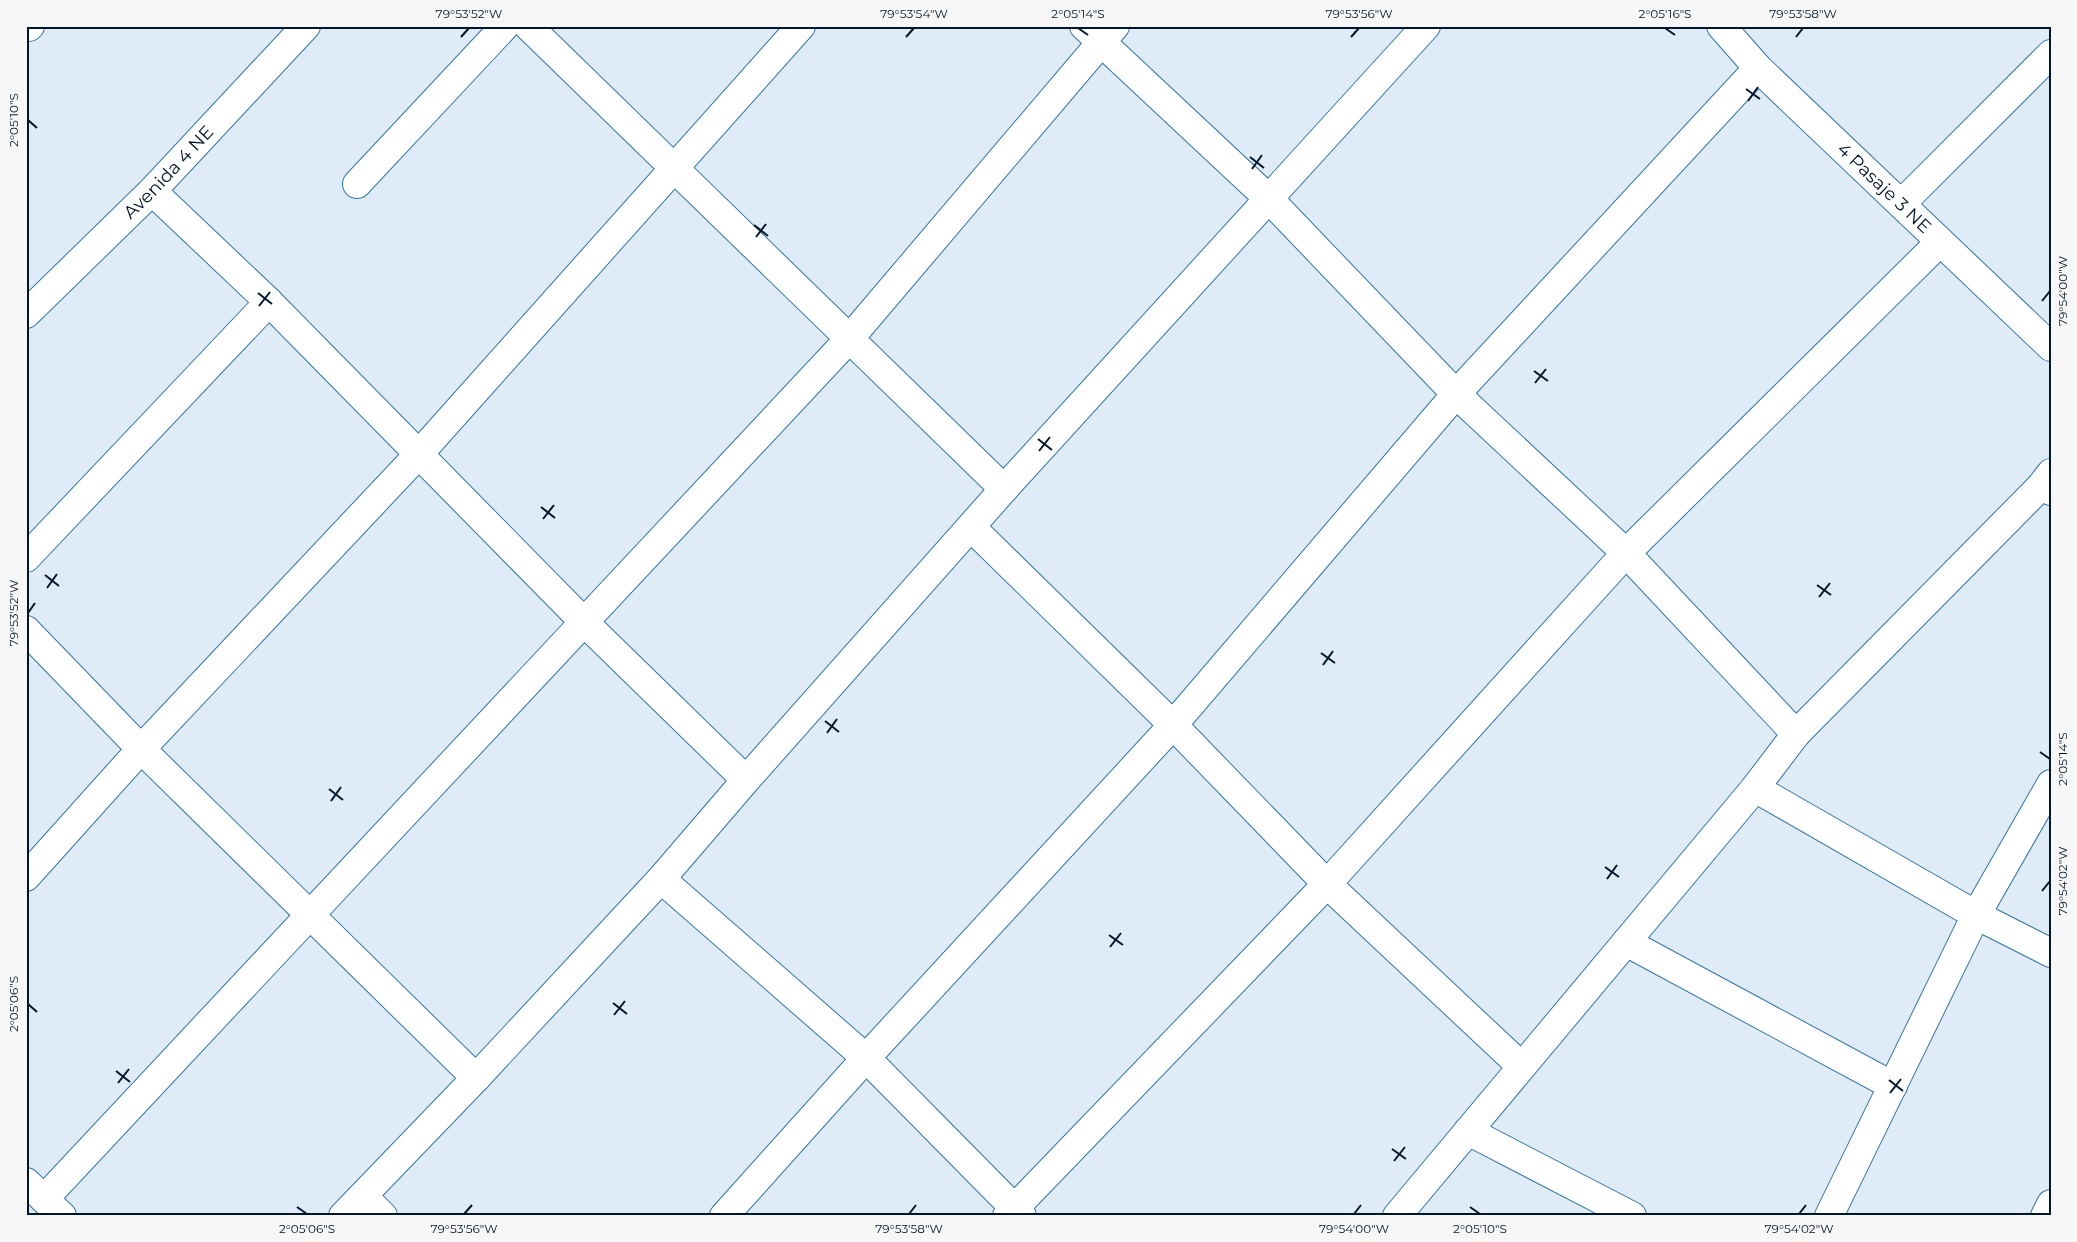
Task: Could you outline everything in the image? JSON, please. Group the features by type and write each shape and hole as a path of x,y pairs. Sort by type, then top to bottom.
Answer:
{"street":[{"name":"Avenida 4 NE","path":"26,314 152,191 306,26"},
{"path":"357,184 505,26"},
{"path":"528,26 1004,489"},
{"path":"26,878 141,749 419,454 801,26"},
{"path":"343,1216 476,1078 661,880 746,780 1004,489 1426,26"},
{"name":"4 Pasaje 3 NE","path":"1721,26 1758,68 2051,347"},
{"path":"44,1199 850,338 1100,31 1269,198 1456,394 1626,553 1796,734"},
{"path":"1901,204 2051,54"},
{"path":"724,1216 866,1058 1172,725 1456,394 1758,68"},
{"path":"152,191 269,302 585,623 746,780"},
{"path":"661,880 866,1058 1014,1213 1327,884 1626,553 1940,242"},
{"path":"26,558 269,302"},
{"path":"1397,1216 1755,788 1796,734 2048,483"},
{"path":"971,527 1172,725 1327,884 1521,1066"},
{"path":"26,630 141,749 476,1078"},
{"path":"1829,1216 1976,915 2051,784"},
{"path":"1755,788 1976,915 2051,953"},
{"path":"1626,942 1893,1086"},
{"path":"1468,1131 1632,1216"},
{"path":"363,1196 383,1216"},
{"path":"2045,1216 2051,1204"}]}
